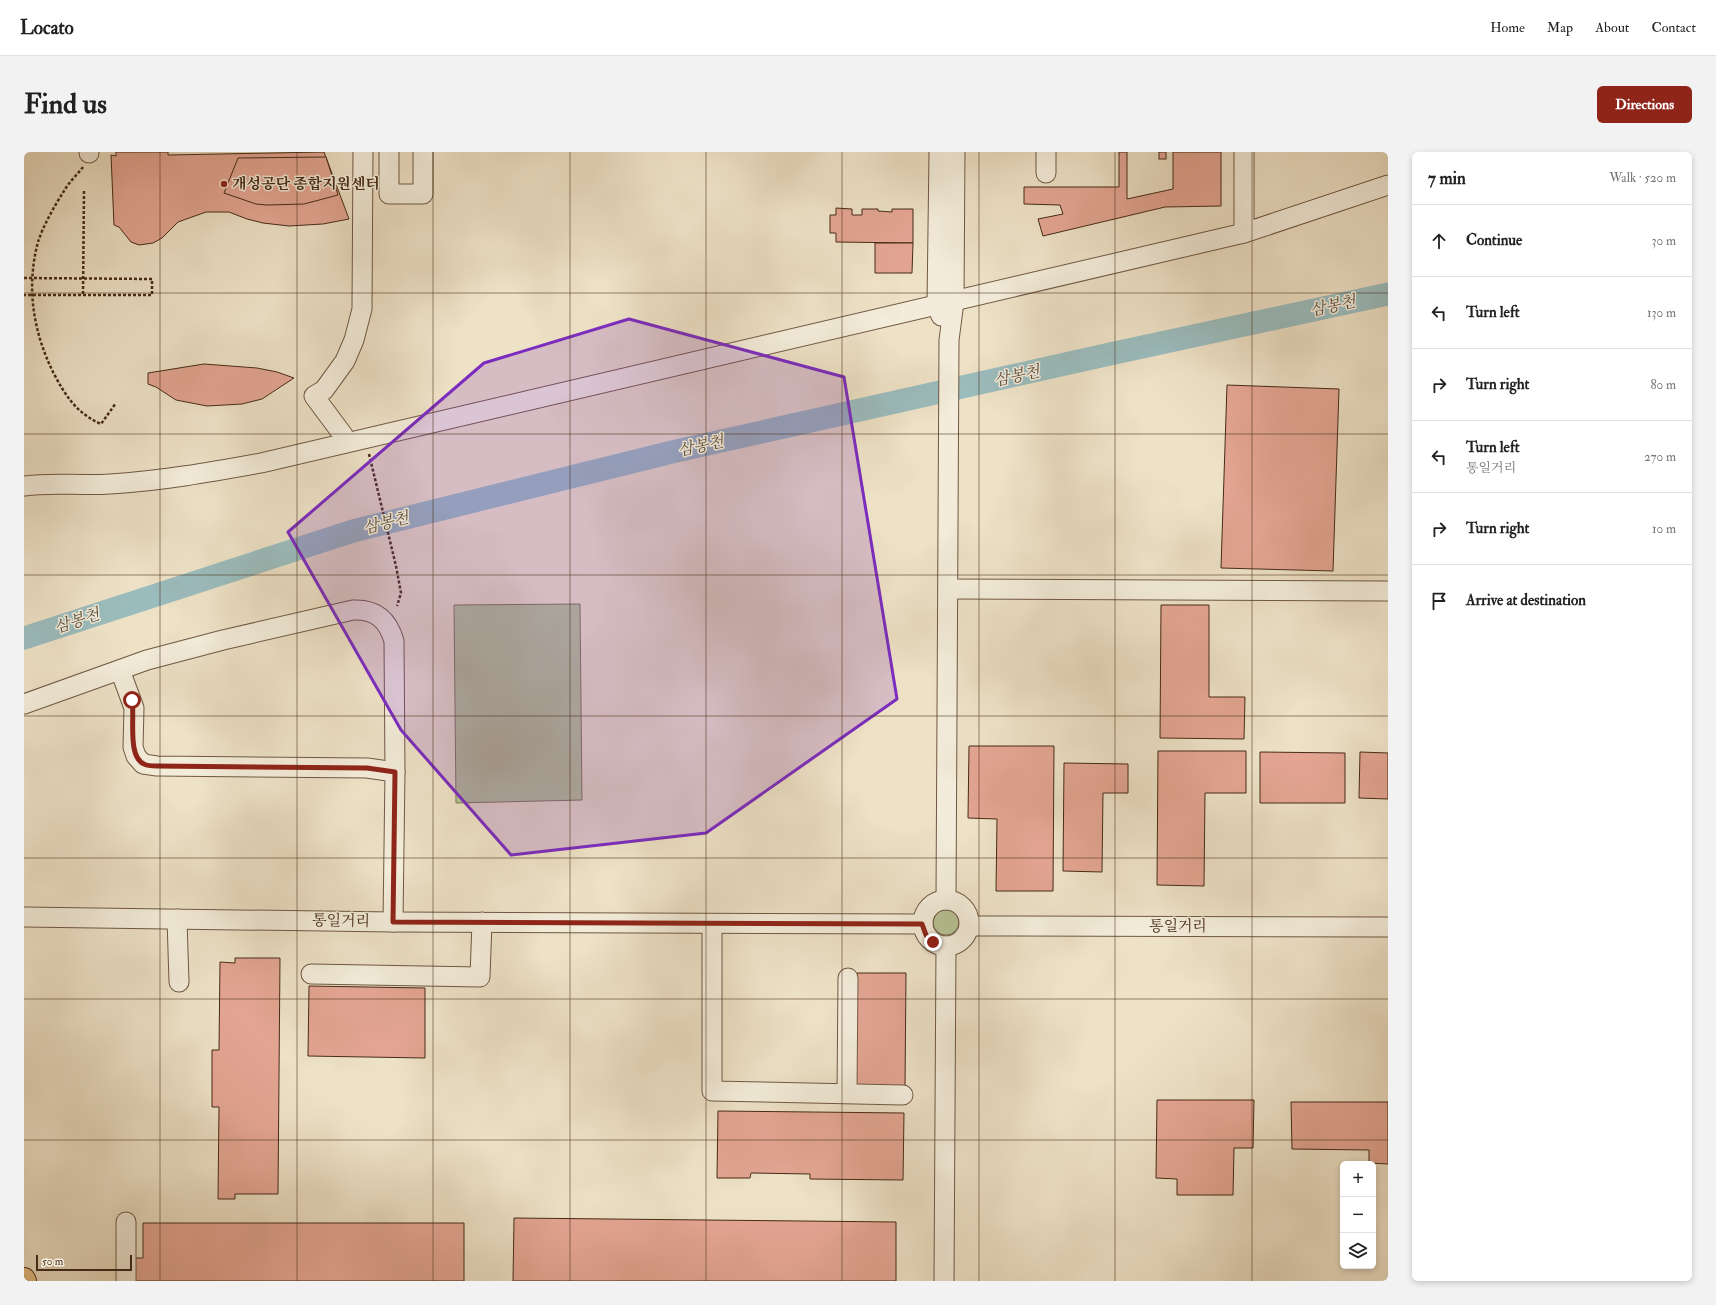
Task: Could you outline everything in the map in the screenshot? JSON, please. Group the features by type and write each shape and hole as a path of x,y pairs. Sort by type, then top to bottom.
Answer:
{"street":[{"path":"345,443 343,435 314,396 324,390 345,361 354,340 362,309 363,152"},
{"path":"390,152 389,194 423,194 424,152"},
{"path":"939,152 949,340 946,900"},
{"path":"946,304 955,152"},
{"path":"1046,152 1046,172"},
{"path":"1244,152 1244,233"},
{"path":"29,483 108,484 183,478 261,463 946,304 1244,233 1388,185"},
{"path":"948,589 1388,591"},
{"path":"24,704 147,660 223,640 353,610 365,610 374,613 384,621 390,630 394,641 395,772 393,922"},
{"path":"120,670 134,708 133,747 136,756 143,764 157,766 367,768 395,772"},
{"path":"946,900 957,903 963,908 969,918 969,926 962,940 953,945 939,946 930,940 926,935 922,924 929,907 935,903 946,900"},
{"name":"통일거리","path":"24,917 393,922 922,924"},
{"path":"177,919 179,982"},
{"path":"311,974 480,977 482,922"},
{"path":"712,924 712,1091 903,1095"},
{"name":"통일거리","path":"969,926 1388,927"},
{"path":"944,1281 946,946"},
{"path":"847,1093 848,978"},
{"path":"126,1222 126,1281"}],"path":[{"path":"89,153 90,159 64,189 39,241 32,279 33,316 44,352 57,380 78,411 101,424 116,403"},
{"path":"83,294 84,191"},
{"path":"24,278 152,279 152,295 24,295"},
{"path":"369,452 401,593 397,606"}],"highlighted area":[{"path":"629,319 844,377 897,699 706,833 511,855 401,730 288,532 484,363"}],"green space":[{"path":"580,604 582,800 456,803 454,605"},
{"path":"946,909 955,913 959,922 955,931 946,935 937,931 933,922 937,913"}],"building":[{"name":"개성공단 종합지원센터","path":"116,152 168,152 168,155 324,152 349,219 323,224 289,226 263,223 229,212 206,212 178,222 162,238 153,243 139,245 131,242 119,227 114,225 111,155 116,156"},
{"path":"1119,152 1127,152 1127,199 1173,189 1173,152 1221,152 1221,206 1165,207 1043,236 1038,219 1063,214 1060,205 1024,204 1024,187 1119,187"},
{"path":"1159,152 1166,152 1166,159 1159,159"},
{"path":"326,157 338,195 304,204 267,205 256,204 224,193 238,158"},
{"path":"836,208 852,209 852,215 862,215 862,209 878,209 878,211 892,212 892,209 913,209 913,243 836,242 836,233 830,233 830,215 836,215"},
{"path":"875,243 913,243 912,273 875,273"},
{"path":"204,364 257,368 277,372 294,378 262,399 242,404 207,406 176,400 156,387 148,384 148,373"},
{"path":"1227,385 1339,389 1333,571 1221,568"},
{"path":"1161,605 1209,605 1209,697 1245,697 1244,739 1160,738"},
{"path":"969,746 1054,746 1053,891 996,891 997,819 968,818"},
{"path":"1158,751 1246,751 1246,793 1205,793 1204,886 1157,885"},
{"path":"1260,752 1345,753 1345,803 1260,803"},
{"path":"1360,752 1388,753 1388,799 1359,798"},
{"path":"1064,763 1128,764 1128,793 1103,793 1102,872 1063,871"},
{"path":"235,958 280,958 278,1194 235,1194 235,1199 218,1199 219,1107 212,1107 212,1050 219,1050 220,962 235,963"},
{"path":"857,973 906,973 905,1088 855,1087"},
{"path":"309,986 425,988 425,1058 308,1056"},
{"path":"1157,1100 1254,1100 1253,1148 1234,1148 1233,1195 1177,1195 1177,1179 1156,1178"},
{"path":"1291,1102 1388,1102 1388,1164 1376,1163 1376,1161 1369,1161 1369,1150 1292,1149"},
{"path":"718,1111 904,1113 903,1180 810,1179 810,1174 751,1173 750,1178 717,1178"},
{"path":"514,1218 896,1222 896,1281 513,1281"},
{"path":"143,1223 464,1223 464,1281 134,1281 134,1258 143,1258"}],"waterway":[{"name":"삼봉천","path":"24,638 353,531 672,452 1110,354 1388,294"}],"place":[{"name":"개성공단 종합지원센터","path":"224,184"}],"route":[{"path":"132,700 134,708 133,747 136,756 143,764 157,766 367,768 395,772 393,922 922,924 924,932 933,942"}]}
